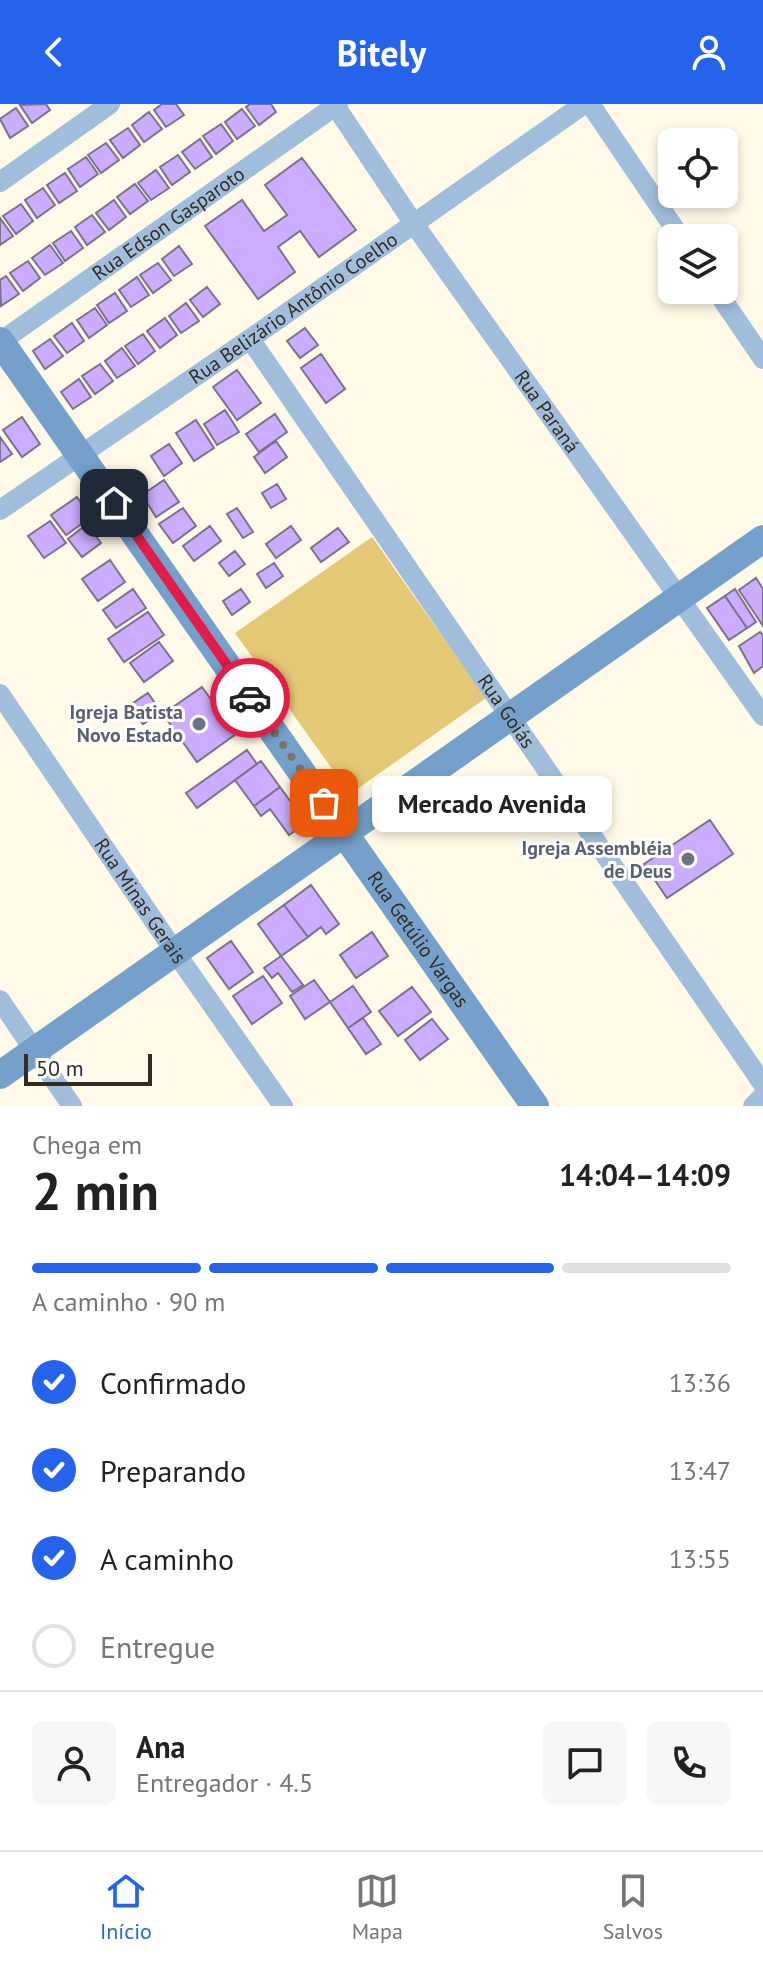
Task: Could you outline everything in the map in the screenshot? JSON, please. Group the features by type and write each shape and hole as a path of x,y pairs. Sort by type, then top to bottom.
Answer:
{"street":[{"path":"0,182 110,104"},
{"path":"587,104 671,224"},
{"name":"Rua Belizário Antônio Coelho","path":"0,510 587,104"},
{"name":"Rua Paraná","path":"336,105 414,224 763,716"},
{"name":"Rua Edson Gasparoto","path":"0,341 336,105"},
{"path":"726,304 763,359"},
{"name":"Rua Goiás","path":"250,339 763,1084"},
{"name":"Rua Getúlio Vargas","path":"0,341 535,1106"},
{"path":"0,1075 763,539"},
{"name":"Rua Minas Gerais","path":"0,694 283,1106"},
{"path":"0,1000 72,1106"},
{"path":"753,1106 763,1096"}],"shaded area":[{"path":"372,537 486,698 350,794 235,633"}],"building":[{"path":"46,104 50,110 32,123 20,105"},
{"path":"162,104 176,104 184,115 166,127 154,110"},
{"path":"250,104 271,104 276,112 259,125 246,107"},
{"path":"16,108 28,126 10,138 0,119"},
{"path":"242,109 255,126 237,139 225,122"},
{"path":"149,112 162,129 144,142 132,125"},
{"path":"221,124 233,141 216,154 203,136"},
{"path":"128,128 140,145 123,158 110,140"},
{"path":"200,139 212,157 195,169 182,152"},
{"path":"106,143 119,160 101,173 88,155"},
{"path":"178,155 190,172 172,185 160,167"},
{"path":"86,157 98,174 80,187 68,169"},
{"path":"302,158 356,230 319,257 300,231 278,247 295,272 258,299 205,226 242,200 264,231 287,215 265,185"},
{"path":"156,170 169,188 151,200 138,183"},
{"path":"65,173 77,191 59,203 47,185"},
{"path":"135,184 148,201 130,214 117,197"},
{"path":"43,188 55,205 37,218 25,200"},
{"path":"114,200 126,217 109,230 96,213"},
{"path":"21,204 33,221 16,234 3,216"},
{"path":"92,215 105,232 87,245 75,227"},
{"path":"0,218 13,236 0,245"},
{"path":"71,231 83,248 65,261 53,243"},
{"path":"50,245 63,263 45,275 32,258"},
{"path":"179,246 192,264 174,276 162,259"},
{"path":"28,261 40,278 23,291 10,273"},
{"path":"158,263 171,280 153,293 140,275"},
{"path":"6,276 19,294 1,306 0,280"},
{"path":"137,277 149,295 131,307 119,290"},
{"path":"207,287 220,304 203,317 190,300"},
{"path":"115,293 127,311 109,323 97,305"},
{"path":"186,303 199,321 181,333 169,316"},
{"path":"95,308 107,325 89,338 77,320"},
{"path":"165,318 177,335 160,348 147,331"},
{"path":"72,323 84,341 67,353 54,336"},
{"path":"305,328 318,345 300,358 287,341"},
{"path":"143,334 155,351 138,364 125,346"},
{"path":"50,339 63,356 45,369 33,351"},
{"path":"122,348 135,366 117,378 105,361"},
{"path":"321,354 345,389 326,403 301,368"},
{"path":"100,364 113,381 95,394 82,376"},
{"path":"237,370 261,403 237,420 213,387"},
{"path":"79,379 91,397 73,409 61,392"},
{"path":"225,410 239,432 217,445 204,424"},
{"path":"275,414 287,432 259,452 246,434"},
{"path":"22,417 40,444 22,457 3,430"},
{"path":"196,420 214,448 194,461 176,433"},
{"path":"0,437 12,454 0,462"},
{"path":"276,441 287,457 265,473 254,457"},
{"path":"169,444 182,463 164,476 151,456"},
{"path":"164,480 179,502 156,517 142,495"},
{"path":"277,484 286,499 271,508 262,493"},
{"path":"77,497 91,517 66,535 51,515"},
{"path":"183,508 196,526 173,543 159,524"},
{"path":"237,508 253,532 243,538 227,514"},
{"path":"50,521 66,543 44,558 28,536"},
{"path":"87,524 101,543 82,557 68,539"},
{"path":"210,526 221,541 194,561 183,546"},
{"path":"291,526 301,540 276,558 266,544"},
{"path":"338,528 349,542 321,562 311,548"},
{"path":"235,551 245,564 229,576 219,563"},
{"path":"110,560 125,582 98,601 82,579"},
{"path":"274,563 283,576 266,588 257,574"},
{"path":"756,578 763,589 763,626 739,590"},
{"path":"133,589 146,608 116,628 103,610"},
{"path":"241,589 250,602 232,615 223,601"},
{"path":"735,589 756,622 747,628 725,596"},
{"path":"725,596 747,628 729,640 707,608"},
{"path":"148,612 164,635 124,662 108,639"},
{"path":"760,632 763,635 763,666 754,673 739,646"},
{"path":"159,642 173,661 144,682 130,663"},
{"name":"Igreja Batista Novo Estado","path":"202,687 236,734 197,762 163,714"},
{"path":"148,693 161,712 143,724 130,705"},
{"path":"247,750 257,764 197,808 186,793"},
{"path":"261,761 280,787 254,806 235,780"},
{"path":"280,787 306,823 289,835 270,809 261,816 254,806"},
{"name":"Igreja Assembléia de Deus","path":"710,820 733,854 667,898 644,864"},
{"path":"311,885 339,924 326,934 321,927 308,937 284,905"},
{"path":"284,905 308,937 281,956 258,924"},
{"path":"372,932 388,956 356,978 340,955"},
{"path":"231,941 253,972 229,989 207,958"},
{"path":"281,956 303,985 292,992 278,973 272,978 264,968"},
{"path":"263,976 282,1003 252,1024 233,996"},
{"path":"314,980 330,1002 305,1019 290,996"},
{"path":"353,986 371,1012 348,1028 330,1002"},
{"path":"412,987 431,1012 398,1036 379,1011"},
{"path":"363,1018 381,1044 366,1054 348,1028"},
{"path":"432,1019 448,1039 420,1060 405,1040"}],"way so far":[{"path":"250,698 324,803"}],"place":[{"name":"Igreja Batista Novo Estado","path":"199,724"},
{"name":"Mercado Avenida","path":"324,803"},
{"name":"Igreja Assembléia de Deus","path":"688,859"}],"route":[{"path":"114,503 250,698"}]}
